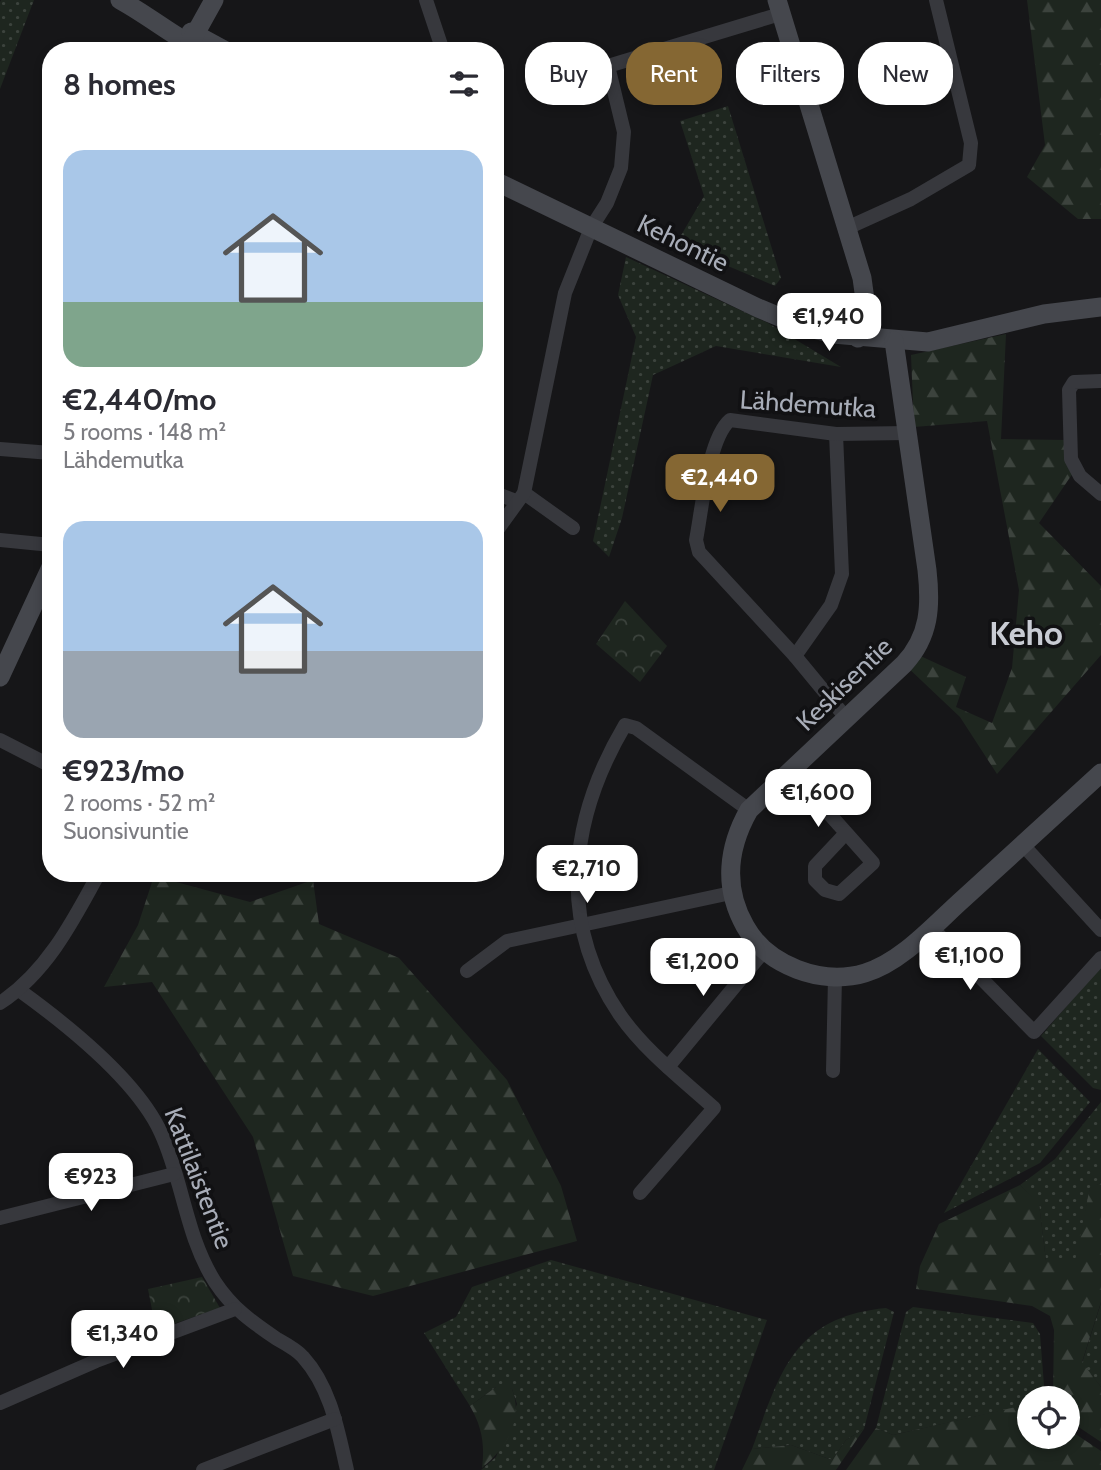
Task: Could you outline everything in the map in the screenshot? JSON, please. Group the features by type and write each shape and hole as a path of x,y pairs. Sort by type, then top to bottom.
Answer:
{"street":[{"path":"120,0 158,20 174,36 189,42"},
{"path":"199,42 214,19 215,0"},
{"path":"426,0 440,42"},
{"path":"847,229 911,199 969,165 971,144 936,0"},
{"path":"504,520 520,497 565,293 591,228 607,203 623,155 624,132 608,66 778,7 865,289 865,315 858,338"},
{"name":"Kehontie","path":"504,185 782,318 822,331 858,338 928,342 954,338 1044,314 1101,307"},
{"name":"Keskisentie","path":"894,341 927,570 929,615 914,653 848,719 749,810 740,826 731,858 731,893 744,925 764,951 791,966 835,977 865,973 886,964 931,927 1101,773"},
{"path":"1101,381 1074,382 1069,390 1071,459 1080,476 1101,494"},
{"name":"Lähdemutka","path":"848,719 795,656 699,552 696,540 716,442 723,426 730,420 836,434 908,433"},
{"path":"795,656 831,605 842,574 836,434"},
{"path":"0,449 42,452"},
{"path":"504,494 520,497 573,528"},
{"path":"0,540 42,544"},
{"path":"0,676 42,586"},
{"path":"640,1193 714,1108 642,1042 615,1007 591,958 581,924 578,866 581,829 603,762 625,725 636,728 749,810"},
{"path":"0,740 42,761"},
{"path":"791,771 846,833"},
{"path":"1023,845 1101,930"},
{"path":"0,1003 19,990 67,930 94,882"},
{"path":"467,971 507,941 731,893"},
{"path":"931,927 1034,1032 1101,958"},
{"path":"668,1067 764,951"},
{"path":"833,1071 835,977"},
{"name":"Kattilaistentie","path":"19,990 44,1008 135,1091 161,1133 196,1247 214,1281 235,1310 302,1355 327,1394 347,1470"},
{"path":"0,1218 174,1174"},
{"path":"0,1403 96,1361 235,1310"},
{"path":"203,1470 335,1419"}],"green space":[{"path":"34,0 0,89 0,2"},
{"path":"1027,0 1101,0 1101,219 1078,219 1027,177 1045,145"},
{"path":"728,106 781,278 775,286 676,244 704,196 680,121"},
{"path":"626,257 768,323 841,367 716,346 653,375 622,518 609,557 593,541 636,337 618,295"},
{"path":"1006,334 1001,439 1067,440 1073,473 1039,523 1101,586 1101,655 997,774 960,717 904,664 914,653 966,677 956,707 992,723 1012,668 1019,590 987,421 914,427 911,355"},
{"path":"625,601 667,646 640,682 596,644"},
{"path":"152,882 176,882 250,902 313,882 319,924 399,958 507,1080 561,1186 577,1241 373,1296 293,1276 253,1137 152,982 104,987 138,925"},
{"path":"1101,966 1101,1090 1093,1088 1041,1036"},
{"path":"1038,1049 1090,1102 1040,1163 944,1213"},
{"path":"1101,1102 1101,1183 1090,1188 1076,1261 1046,1261 1039,1204 1020,1185 1055,1159"},
{"path":"1101,1183 1101,1302 1082,1362 1101,1387 1101,1442 1080,1428 1080,1386 1053,1386 1054,1330 1050,1316 1032,1306 916,1289 920,1266 939,1224 1020,1185 1039,1203 1046,1261 1075,1261 1090,1187"},
{"path":"551,1260 767,1320 714,1470 481,1470 496,1457 517,1404 512,1389 496,1387 470,1406 424,1333 456,1317 472,1287"},
{"path":"202,1277 220,1308 156,1330 148,1289"},
{"path":"1101,1303 1101,1387 1082,1363"},
{"path":"913,1307 1033,1323 1040,1334 1044,1386 1017,1386 1017,1407 893,1435 876,1428 906,1312"},
{"path":"886,1308 894,1312 864,1429 846,1440 832,1460 791,1445 752,1449 782,1373 810,1337 830,1323 855,1314"},
{"path":"496,1387 512,1389 516,1412 514,1422 511,1433 499,1452 482,1468 482,1436 470,1406"},
{"path":"1017,1407 1017,1449 1080,1449 1080,1437 1101,1451 1101,1470 846,1470 876,1428 893,1435"},
{"path":"864,1429 836,1470 742,1470 752,1449 791,1445 832,1460 846,1440"}],"district":[{"name":"Keho","path":"1026,633"}]}
